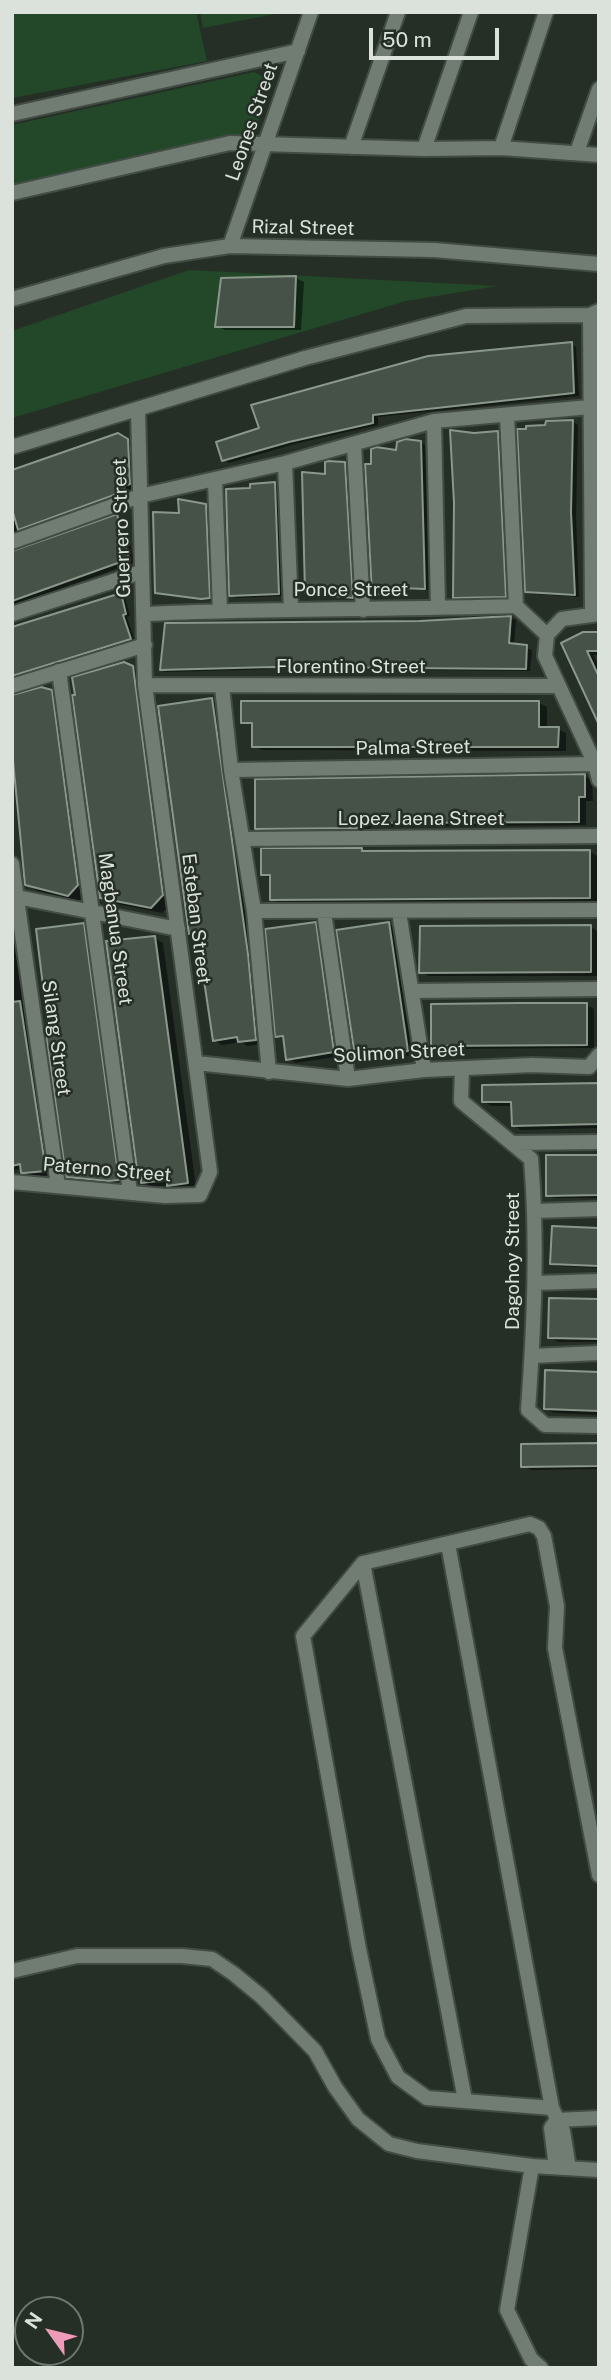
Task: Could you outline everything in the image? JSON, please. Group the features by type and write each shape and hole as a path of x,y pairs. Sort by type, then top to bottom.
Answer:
{"street":[{"name":"Leones Street","path":"230,246 311,12"},
{"path":"351,148 398,12"},
{"path":"424,149 471,12"},
{"path":"501,148 546,12"},
{"path":"12,114 298,51"},
{"path":"577,152 599,89"},
{"path":"12,193 230,143 351,148 501,148 599,155"},
{"name":"Rizal Street","path":"12,299 164,256 230,246 434,250 599,264"},
{"path":"12,447 305,358 466,317 594,313 590,407 595,614 562,619 547,635 545,656 595,764 599,780"},
{"path":"12,542 140,496 215,481 434,421 590,407"},
{"name":"Guerrero Street","path":"138,410 145,645"},
{"path":"507,415 516,606 547,635"},
{"path":"434,421 439,608"},
{"path":"354,444 363,610"},
{"path":"285,463 292,609"},
{"path":"215,481 220,610"},
{"path":"12,614 141,572"},
{"name":"Ponce Street","path":"144,614 220,610 516,606"},
{"path":"12,685 145,645"},
{"name":"Esteban Street","path":"145,645 145,685 210,1172 200,1195"},
{"name":"Magbanua Street","path":"59,671 130,1192"},
{"name":"Florentino Street","path":"145,685 557,686"},
{"path":"222,687 231,770 254,911 269,1072"},
{"name":"Palma Street","path":"231,770 595,764"},
{"name":"Lopez Jaena Street","path":"243,839 599,836"},
{"name":"Silang Street","path":"12,864 14,896 58,1186"},
{"path":"14,896 178,929"},
{"path":"254,911 599,911"},
{"path":"324,912 348,1079"},
{"path":"399,912 424,1070"},
{"path":"413,991 599,989"},
{"name":"Solimon Street","path":"196,1063 348,1079 424,1070 532,1065 589,1066 599,1055"},
{"name":"Dagohoy Street","path":"462,1069 461,1101 531,1159 535,1211 535,1283 528,1410 545,1425 599,1426"},
{"path":"512,1143 599,1142"},
{"name":"Paterno Street","path":"12,1182 165,1196 200,1195"},
{"path":"535,1211 599,1209"},
{"path":"535,1283 599,1281"},
{"path":"532,1356 599,1353"},
{"path":"599,1875 555,1648 557,1606 544,1536 539,1528 530,1524 363,1563 303,1636 359,1949 378,2039 398,2077 427,2098 465,2100 599,2118"},
{"path":"448,1544 554,2114 551,2128 563,2168"},
{"path":"363,1563 465,2100"},
{"path":"12,1971 77,1956 182,1956 212,1959 261,1997 315,2051 335,2087 358,2119 389,2144 417,2151 532,2166 599,2170"},
{"path":"532,2166 507,2310 531,2359 541,2368"}],"green space":[{"path":"12,12 196,12 207,61 12,98"},
{"path":"200,12 285,12 203,28"},
{"path":"254,72 266,78 270,86 254,135 19,186 12,184 12,125"},
{"path":"189,270 498,286 406,301 12,418 12,331"}],"building":[{"path":"296,276 294,327 215,327 221,278"},
{"path":"572,342 574,393 373,415 373,423 222,461 216,442 259,428 251,405 428,356"},
{"path":"573,420 571,512 575,595 525,592 517,429 545,425 546,421"},
{"path":"450,430 474,433 498,431 506,597 453,598 454,503"},
{"path":"118,433 128,439 130,484 124,486 125,491 18,530 12,509 12,470"},
{"path":"405,439 421,441 425,589 398,588 399,595 372,594 365,464 371,464 371,449 376,447 396,450 397,442"},
{"path":"325,462 345,462 353,598 305,593 302,472 325,474"},
{"path":"275,482 279,594 229,596 226,489 250,488 250,484"},
{"path":"178,499 206,504 210,598 155,593 153,512 179,513"},
{"path":"117,514 129,559 12,601 12,551"},
{"path":"121,593 126,614 123,615 131,639 12,676 12,627"},
{"path":"511,616 509,643 527,645 526,669 272,667 160,670 165,623 420,621"},
{"path":"583,632 599,632 599,651 587,651 599,677 599,725 561,643"},
{"path":"124,662 133,666 163,895 151,908 100,898 72,695 75,695 72,677"},
{"path":"41,687 52,690 78,885 68,896 25,885 12,750 12,695"},
{"path":"212,698 248,954 256,1040 238,1042 237,1037 213,1041 197,933 189,934 158,706"},
{"path":"241,701 539,701 539,727 559,727 558,747 252,747 252,723 241,723"},
{"path":"585,774 585,797 579,797 579,822 362,823 362,828 255,829 255,779"},
{"path":"261,848 362,848 362,851 590,850 590,898 270,900 270,875 261,875"},
{"path":"316,922 334,1052 286,1060 283,1036 275,1037 265,929"},
{"path":"389,922 408,1051 358,1058 357,1049 354,1050 336,930"},
{"path":"84,923 119,1180 66,1177 46,1035 49,1035 36,929"},
{"path":"591,925 591,972 419,973 420,926"},
{"path":"155,936 188,1183 167,1186 167,1180 141,1183 141,1177 138,1177 106,941"},
{"path":"20,1001 46,1171 24,1173 21,1173 20,1164 12,1166 12,1002"},
{"path":"587,1003 587,1045 431,1046 431,1004"},
{"path":"599,1083 599,1124 512,1126 511,1102 482,1102 482,1085"},
{"path":"546,1155 599,1155 599,1195 546,1196"},
{"path":"552,1226 599,1228 599,1266 550,1264"},
{"path":"549,1298 599,1299 599,1339 548,1338"},
{"path":"545,1370 599,1372 599,1411 544,1409"},
{"path":"599,1443 599,1466 521,1467 521,1444"}]}
